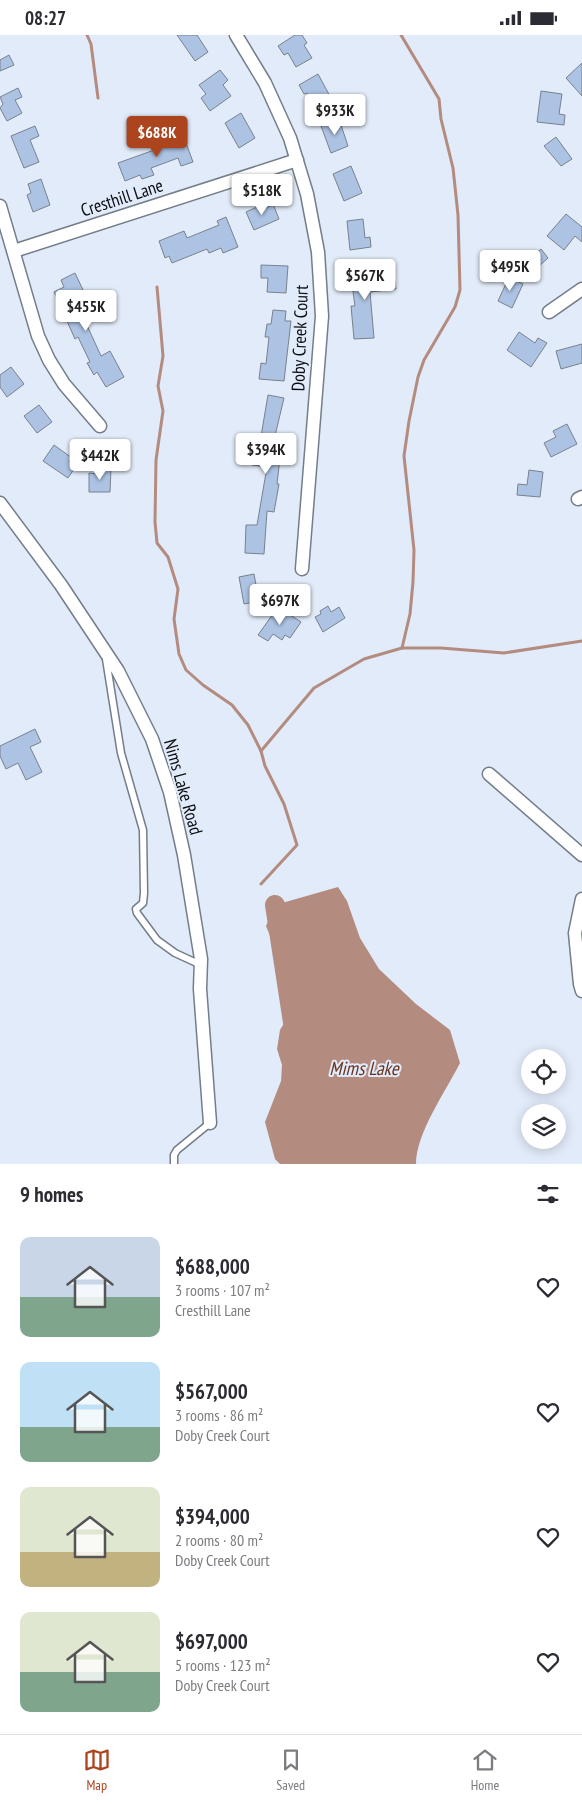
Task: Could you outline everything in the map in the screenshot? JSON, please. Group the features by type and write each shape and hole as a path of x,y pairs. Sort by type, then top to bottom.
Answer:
{"street":[{"name":"Doby Creek Court","path":"236,35 266,83 290,138 308,193 318,251 322,316 302,569"},
{"name":"Cresthill Lane","path":"14,251 297,160"},
{"path":"0,206 38,336 49,360 64,384 100,426"},
{"path":"549,312 582,289"},
{"name":"Nims Lake Road","path":"0,503 46,564 118,671 152,739 170,792 192,900 201,965 200,989 210,1123"},
{"path":"489,774 582,855"},
{"path":"582,899 575,933 582,991"}],"lane":[{"path":"105,651 121,753 142,831 144,893 143,903 136,909 137,913 157,939 175,953 201,965"},
{"path":"174,1164 174,1155 177,1149 210,1123"}],"water":[{"name":"Mims Lake","path":"338,887 347,901 360,938 379,969 416,1004 450,1030 460,1063 426,1126 417,1152 416,1164 280,1164 275,1159 265,1122 281,1081 282,1065 277,1049 280,1030 289,1015 292,989 266,926 275,905"}],"building":[{"path":"177,35 197,35 208,52 195,61"},
{"path":"295,35 302,35 307,43 304,45 312,58 296,67 288,53 284,55 278,46"},
{"path":"9,55 14,65 0,71 0,60"},
{"path":"582,63 582,96 566,78"},
{"path":"220,70 228,80 223,85 231,96 210,111 201,98 206,94 199,85"},
{"path":"318,74 332,100 315,109 307,93 304,94 299,85"},
{"path":"18,88 22,97 15,100 22,113 7,121 0,108 3,104 0,97"},
{"path":"541,91 562,94 559,114 565,115 564,125 537,122"},
{"path":"241,113 255,138 239,148 225,123"},
{"path":"339,119 348,146 331,153 321,126"},
{"path":"35,126 39,136 30,140 39,162 24,168 11,136"},
{"path":"182,132 193,162 181,166 178,158 151,168 154,175 142,179 140,175 125,181 118,163 157,149 156,147 164,144 163,140"},
{"path":"556,137 572,159 561,166 544,146"},
{"path":"351,166 362,193 344,201 333,174"},
{"path":"41,179 50,205 33,212 27,195 31,193 28,184"},
{"path":"264,204 266,208 273,204 279,219 254,230 246,212"},
{"path":"566,214 582,227 582,242 575,236 564,250 547,236"},
{"path":"226,217 238,247 223,253 221,248 209,253 207,249 172,263 169,256 165,258 159,241 184,231 187,238 219,225 217,221"},
{"path":"363,219 365,238 370,237 371,247 350,250 347,221"},
{"path":"541,249 548,258 529,275 519,263 530,253 533,256"},
{"path":"261,265 288,266 286,293 267,292 268,278 261,278"},
{"path":"372,267 374,283 395,281 396,289 370,292 374,338 354,339 351,306 355,306 350,270"},
{"path":"75,273 84,292 74,297 101,356 110,351 124,377 106,387 97,372 94,375 87,363 90,362 78,337 75,339 54,292 64,287 61,280"},
{"path":"509,277 523,284 512,308 498,301"},
{"path":"273,310 286,311 285,321 291,321 284,381 259,379 261,363 266,364 269,337 265,337 267,324 271,324"},
{"path":"519,332 535,343 538,338 547,343 531,367 507,350"},
{"path":"582,344 582,363 561,369 556,351"},
{"path":"11,367 24,384 7,397 0,387 0,375"},
{"path":"268,395 284,398 274,440 280,440 277,458 280,458 277,484 279,484 274,512 267,511 264,554 245,553 246,525 257,525 267,467 252,465 255,447 259,448"},
{"path":"39,405 52,422 37,433 24,416"},
{"path":"567,424 577,444 551,457 544,443 556,437 553,431"},
{"path":"54,445 72,458 69,462 76,466 68,478 43,461"},
{"path":"99,467 111,468 110,492 89,492 89,473 98,474"},
{"path":"529,470 543,472 540,497 517,495 518,484 527,485"},
{"path":"254,574 259,601 244,604 239,577"},
{"path":"328,606 331,612 339,607 345,618 323,632 315,617 321,614 320,611"},
{"path":"278,607 301,622 290,638 285,635 282,640 273,634 268,641 258,635"},
{"path":"35,729 41,742 30,747 42,772 26,780 18,763 6,769 0,756 0,746"}],"waterway":[{"path":"87,35 91,44 98,98"},
{"path":"401,35 439,99 441,119 453,168 458,215 460,290 455,307 424,360 418,377 409,421 404,456 414,550 410,614 402,648"},
{"path":"157,287 163,356 158,386 163,411 156,460 155,522 157,543 168,557 178,589 174,619 179,654 186,670 203,685 232,705 248,725 261,751 265,766 284,804 297,845 261,884"},
{"path":"261,751 314,688 364,659 402,648 441,648 504,653 582,641"},
{"path":"275,905 294,1029"}]}
